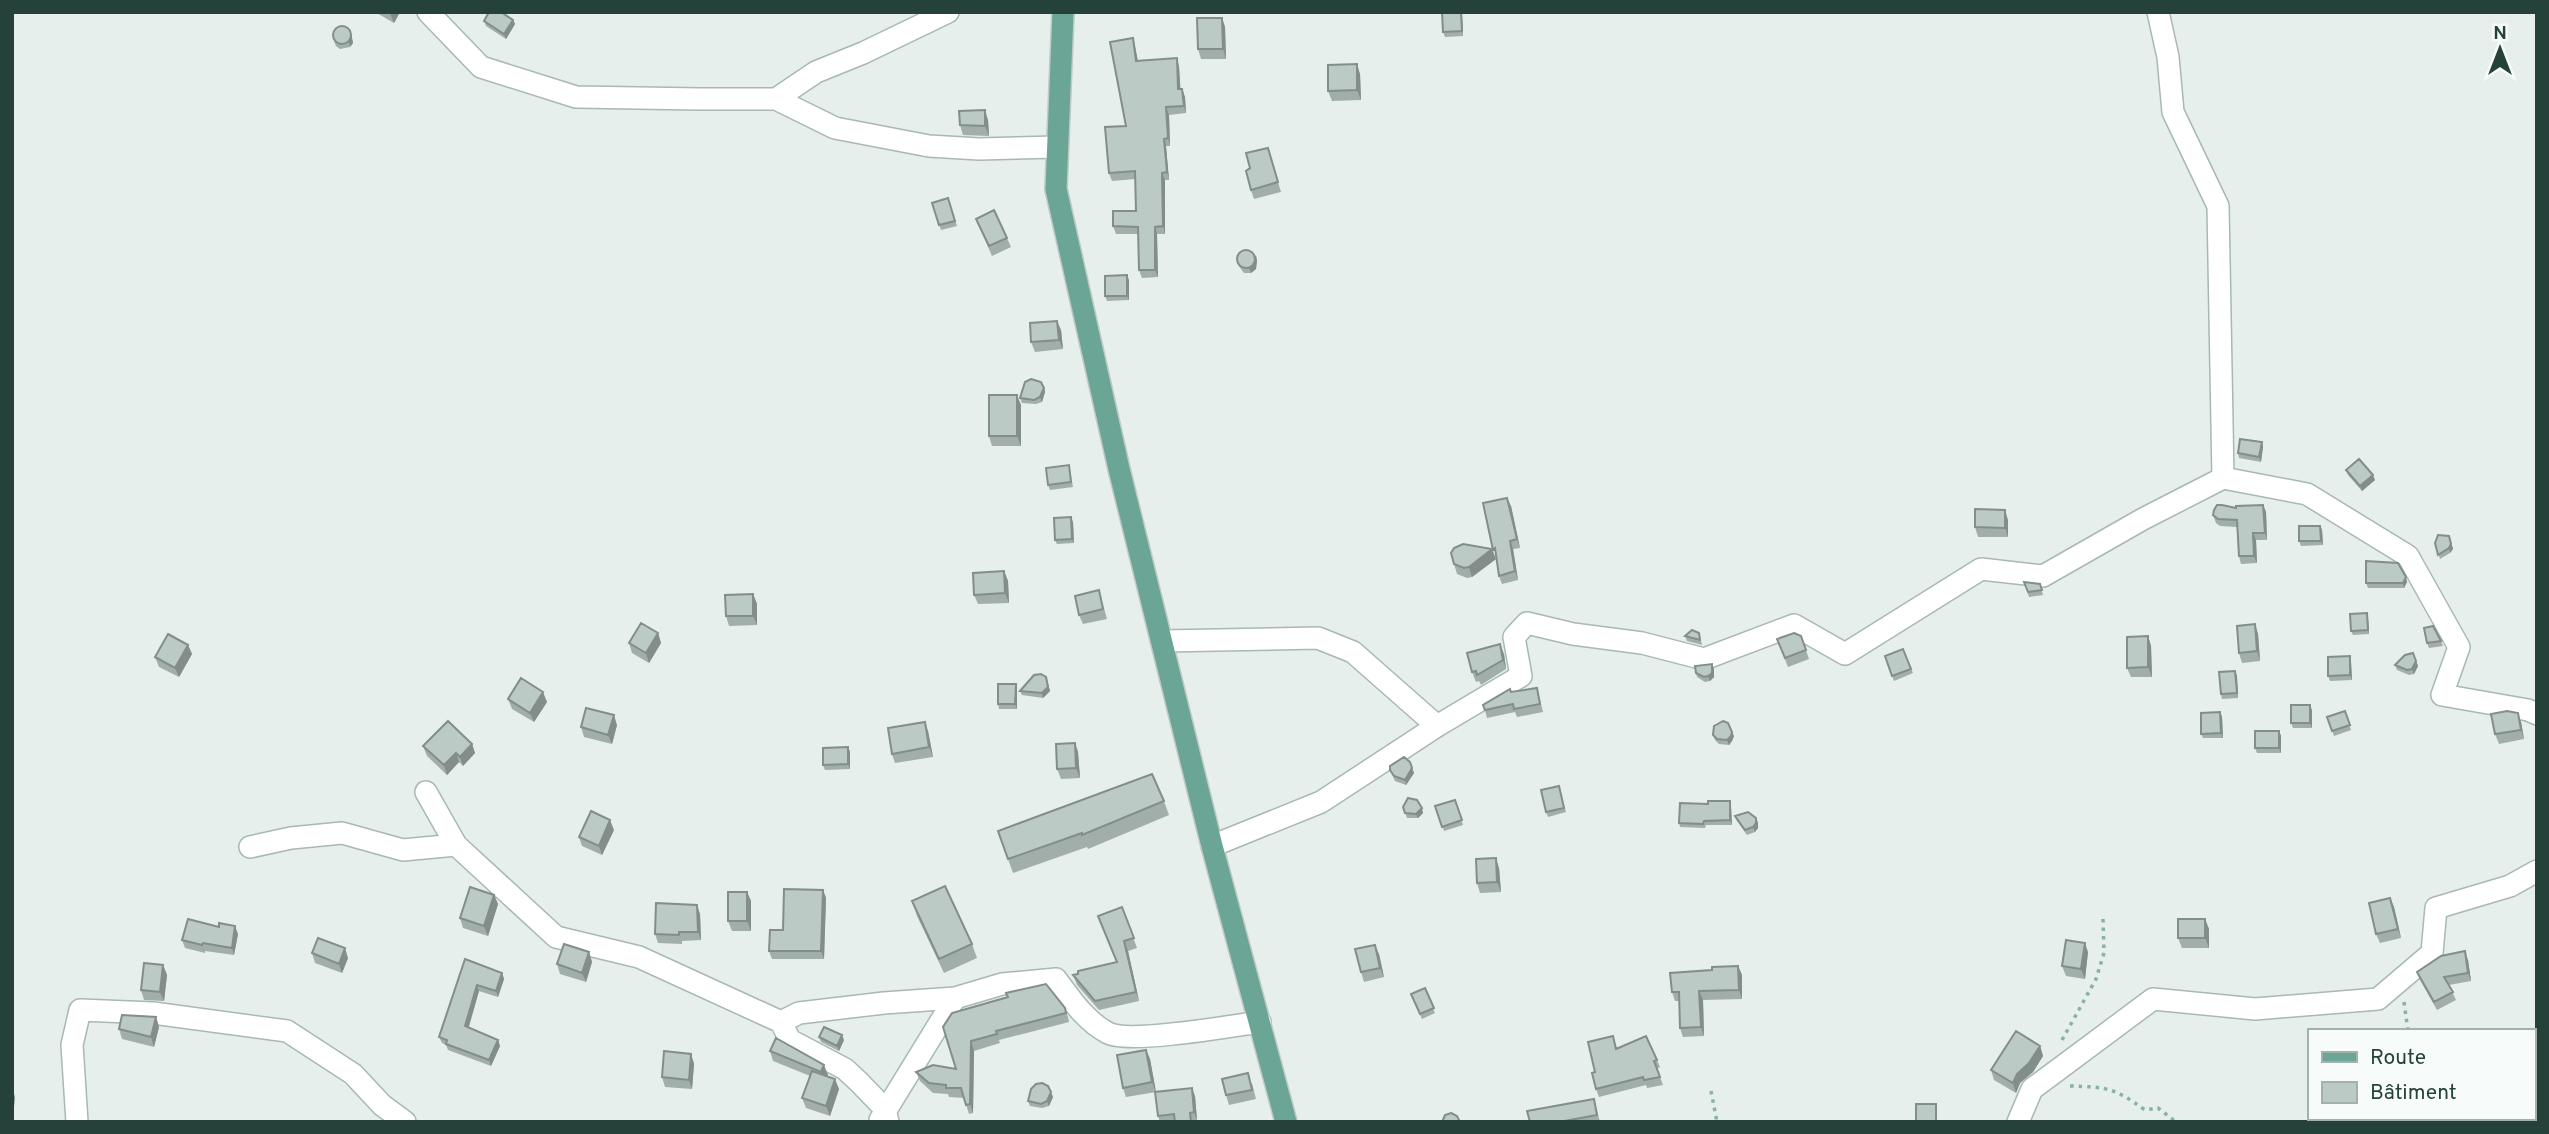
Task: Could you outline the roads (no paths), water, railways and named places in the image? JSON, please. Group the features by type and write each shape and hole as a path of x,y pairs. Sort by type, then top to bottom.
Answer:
{"main road":[{"path":"1063,12 1056,189 1119,469 1213,846 1286,1122"}],"street":[{"path":"428,12 481,67 576,97 776,99 835,128 929,146 979,149 1057,146"},
{"path":"776,99 816,72 948,12"},
{"path":"2158,12 2168,57 2173,112 2218,206 2223,478"},
{"path":"1213,846 1321,802 1437,726 1521,676 1514,637 1527,623 1573,634 1642,643 1704,659 1794,625 1845,654 1981,569 2043,576 2143,519 2223,478 2307,494 2408,556 2459,647 2442,695 2528,710 2537,714"},
{"path":"1163,641 1318,638 1353,652 1437,726"},
{"path":"426,792 456,845 556,937 639,957 781,1022 790,1040 845,1069 884,1118 955,998"},
{"path":"250,847 290,838 342,833 403,850 456,845"},
{"path":"2018,1122 2032,1089 2153,999 2255,1009 2378,999 2431,953 2436,908 2510,886 2537,871"},
{"path":"781,1022 799,1013 955,998 1002,984 1056,979 1088,1021 1111,1035 1156,1036 1260,1022"},
{"path":"78,1122 72,1045 80,1010 153,1013 287,1031 353,1074 382,1105 405,1122"}]}
